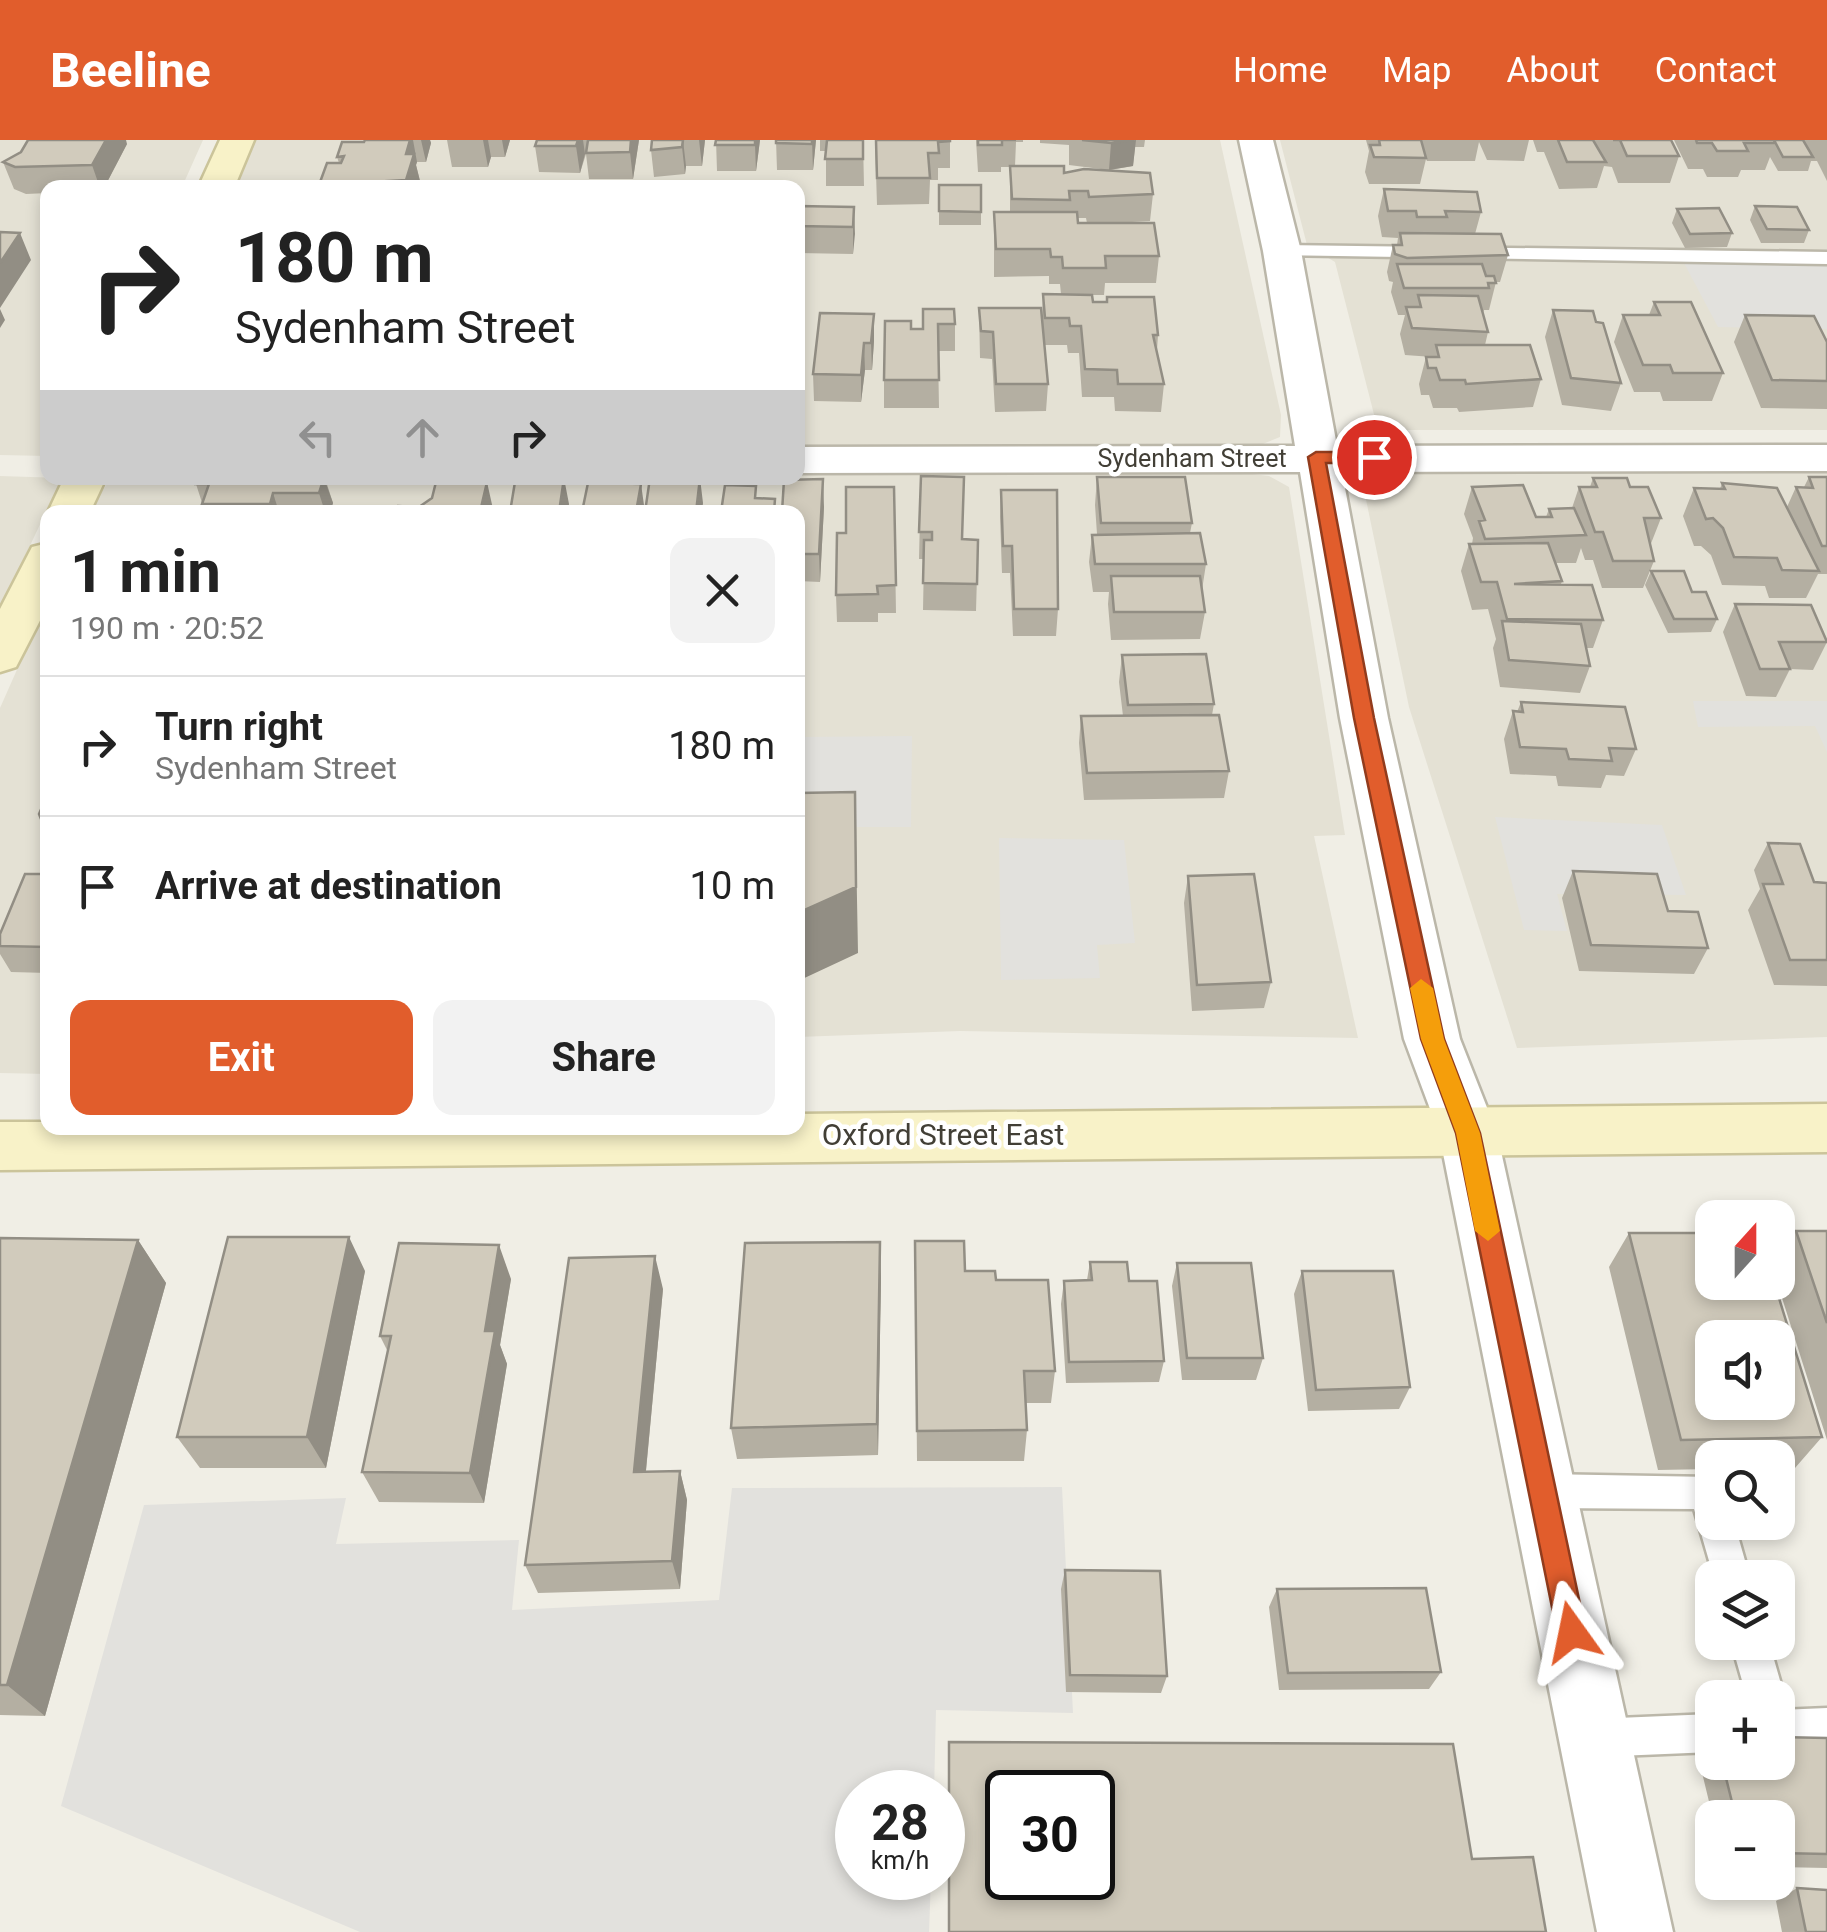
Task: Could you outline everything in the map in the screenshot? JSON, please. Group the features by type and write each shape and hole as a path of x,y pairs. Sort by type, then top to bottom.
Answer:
{"main road":[{"path":"220,180 237,140"},
{"path":"0,656 40,573"},
{"name":"Oxford Street East","path":"0,1146 1827,1128"}],"street":[{"path":"1256,140 1282,251 1364,718 1432,1039 1468,1133 1635,1932"},
{"name":"Sydenham Street","path":"805,460 1827,458"}],"lane":[{"path":"1282,251 1827,258"},
{"path":"1542,1491 1695,1492"},
{"path":"1795,1729 1827,1727"},
{"path":"1594,1738 1695,1734"}],"shaded area":[{"path":"0,140 203,140 185,180 40,180 40,456 0,455"},
{"path":"253,140 1220,140 1281,415 1280,437 1258,446 805,447 805,180 235,180"},
{"path":"1280,140 1827,140 1827,430 1378,430 1335,262 1307,245"},
{"path":"1684,263 1827,264 1827,329 1718,327"},
{"path":"1827,470 1827,1037 1517,1048 1409,707 1364,490 1366,477 1386,472"},
{"path":"1236,472 1269,476 1289,487 1345,835 1314,836 1358,1038 960,1031 805,1037 805,505 93,505 106,485 805,485 805,474"},
{"path":"0,476 40,477 40,485 59,485 49,505 40,505 40,524 0,609"},
{"path":"40,618 40,1074 0,1073 0,708"},
{"path":"1693,701 1827,701 1827,752 1815,726 1698,727"},
{"path":"912,736 911,827 805,827 805,737"},
{"path":"1495,817 1662,825 1686,895 1557,894 1567,931 1524,930"},
{"path":"999,838 1124,840 1135,943 1097,945 1100,978 1001,980"},
{"path":"1062,1487 1073,1713 936,1710 935,1770 835,1770 835,1900 930,1900 929,1932 360,1932 61,1806 144,1505 346,1498 336,1544 519,1540 512,1610 719,1600 732,1488"}],"building":[{"path":"28,140 106,140 92,165 15,167 3,162 21,152"},
{"path":"410,140 406,154 414,154 406,180 321,180 327,163 341,163 344,156 337,157 342,142"},
{"path":"537,140 578,140 576,146 535,146"},
{"path":"588,140 631,140 630,152 586,153"},
{"path":"652,140 683,140 682,147 651,150"},
{"path":"716,140 755,140 755,145 715,145"},
{"path":"812,140 812,144 776,143"},
{"path":"827,140 863,140 863,159 825,159"},
{"path":"876,140 950,141 938,142 939,153 928,153 930,178 877,178"},
{"path":"978,140 1002,140 1002,145 978,145"},
{"path":"1082,140 1134,140 1111,143"},
{"path":"1379,140 1421,140 1426,158 1374,157 1370,145 1380,145"},
{"path":"1558,140 1593,140 1606,162 1567,162"},
{"path":"1620,140 1671,140 1679,156 1627,156"},
{"path":"1696,140 1775,143 1744,143 1748,151 1717,151 1712,143"},
{"path":"1774,140 1803,140 1813,157 1783,157"},
{"path":"1010,166 1064,166 1064,173 1084,169 1150,173 1153,194 1089,197 1088,191 1069,191 1070,200 1012,199"},
{"path":"939,185 981,185 981,212 939,211"},
{"path":"1384,189 1477,192 1481,212 1445,211 1447,217 1417,217 1416,211 1388,211"},
{"path":"805,206 854,207 853,227 805,226"},
{"path":"1755,206 1797,207 1809,230 1767,229"},
{"path":"1719,208 1732,233 1690,234 1677,209"},
{"path":"994,212 1077,212 1078,223 1154,223 1159,256 1105,256 1106,268 1063,268 1062,257 1051,257 1050,249 996,249"},
{"path":"0,232 20,233 0,263"},
{"path":"1400,233 1501,234 1508,255 1407,258 1395,254 1393,245 1402,245"},
{"path":"1397,264 1482,264 1486,276 1494,276 1496,283 1488,283 1489,288 1404,288"},
{"path":"1043,294 1092,295 1093,302 1107,302 1107,297 1154,297 1158,335 1153,335 1164,384 1118,384 1117,370 1085,369 1081,326 1070,326 1069,318 1045,318"},
{"path":"1418,295 1478,296 1488,332 1412,328 1406,307 1421,307"},
{"path":"1654,302 1691,302 1723,373 1673,373 1670,365 1643,365 1623,315 1660,315"},
{"path":"979,308 1041,308 1048,384 996,384 993,332 981,331"},
{"path":"923,309 954,309 955,324 938,324 939,380 884,380 885,321 911,321 911,329 923,329"},
{"path":"1553,310 1593,311 1596,322 1603,323 1621,383 1571,378"},
{"path":"820,313 874,314 871,343 864,343 861,375 813,374"},
{"path":"1745,315 1814,316 1827,342 1827,381 1772,380"},
{"path":"1436,345 1530,345 1541,379 1466,384 1465,380 1440,380 1436,368 1428,368 1426,357 1439,357"},
{"path":"921,476 964,477 962,539 978,540 977,584 923,583 924,540 932,540 932,532 919,532"},
{"path":"1097,477 1185,477 1192,523 1101,523"},
{"path":"1809,477 1827,477 1827,546 1822,546 1796,487 1813,488"},
{"path":"1593,478 1627,478 1630,487 1648,487 1661,518 1644,518 1654,561 1613,561 1603,532 1595,532 1579,487 1597,487"},
{"path":"805,479 823,479 819,554 805,554 805,505 782,505 784,485 805,485"},
{"path":"1722,483 1777,488 1819,571 1782,570 1777,558 1734,557 1723,528 1713,518 1706,519 1694,488 1725,489"},
{"path":"209,485 322,485 319,493 273,493 270,504 202,504"},
{"path":"435,485 486,485 482,505 422,505 432,498"},
{"path":"514,485 563,485 560,505 511,505"},
{"path":"588,485 641,485 637,505 583,505"},
{"path":"649,485 699,485 697,505 646,505"},
{"path":"725,485 756,486 755,498 775,499 775,505 722,505"},
{"path":"1523,485 1536,517 1552,517 1549,509 1574,508 1586,535 1485,539 1479,521 1485,520 1472,487"},
{"path":"846,487 894,487 896,585 877,586 878,594 836,595 837,533 846,533"},
{"path":"1001,490 1057,490 1058,609 1014,609 1012,546 1003,546"},
{"path":"1200,533 1206,564 1095,564 1092,535"},
{"path":"1548,543 1562,581 1514,584 1592,585 1603,620 1507,619 1497,582 1481,582 1469,544"},
{"path":"1651,571 1684,571 1692,592 1706,592 1717,619 1674,619"},
{"path":"1111,576 1200,576 1205,612 1114,612"},
{"path":"1735,604 1811,605 1827,642 1779,642 1790,669 1760,669"},
{"path":"1502,621 1581,624 1590,666 1509,660"},
{"path":"1206,654 1214,704 1128,705 1122,655"},
{"path":"1521,702 1625,707 1636,749 1609,748 1612,761 1569,759 1566,749 1520,747 1513,711 1523,712"},
{"path":"1219,715 1229,771 1087,773 1081,716"},
{"path":"855,792 856,887 805,910 805,793"},
{"path":"1768,843 1800,844 1814,882 1827,883 1827,960 1790,960 1763,884 1783,884"},
{"path":"1573,871 1657,874 1668,911 1698,912 1708,948 1591,945"},
{"path":"25,874 40,874 40,947 0,946 0,934"},
{"path":"1254,874 1271,982 1197,985 1188,876"},
{"path":"1796,1231 1827,1231 1827,1323"},
{"path":"1629,1233 1695,1233 1695,1300 1780,1300 1786,1320 1695,1320 1695,1420 1795,1420 1795,1350 1822,1437 1681,1440"},
{"path":"228,1237 349,1237 307,1437 177,1437"},
{"path":"0,1238 138,1240 7,1685 0,1685"},
{"path":"915,1241 964,1241 965,1271 995,1271 996,1280 1048,1280 1055,1371 1024,1371 1027,1430 917,1431"},
{"path":"880,1242 877,1424 731,1428 745,1243"},
{"path":"399,1243 499,1245 485,1331 495,1331 470,1473 362,1472 391,1336 380,1336"},
{"path":"655,1256 634,1472 680,1471 672,1561 525,1565 569,1258"},
{"path":"1090,1262 1127,1262 1129,1281 1157,1281 1164,1361 1069,1362 1064,1281 1092,1280"},
{"path":"1177,1263 1251,1263 1263,1358 1187,1358"},
{"path":"1302,1271 1393,1271 1410,1387 1316,1390"},
{"path":"1065,1570 1160,1571 1167,1676 1070,1675"},
{"path":"1426,1588 1441,1672 1288,1673 1277,1589"},
{"path":"1795,1737 1827,1738 1827,1854 1795,1853 1795,1800 1732,1800 1726,1780 1795,1780"},
{"path":"949,1742 1453,1744 1472,1859 1533,1857 1546,1932 949,1932 949,1900 965,1900 965,1770 949,1770"},
{"path":"1797,1888 1827,1890 1827,1932 1806,1932"}],"slow traffic":[{"path":"1421,988 1432,1039 1468,1133 1488,1231"}],"route":[{"path":"1374,457 1316,457 1364,718 1432,1039 1468,1133 1572,1632"}]}
